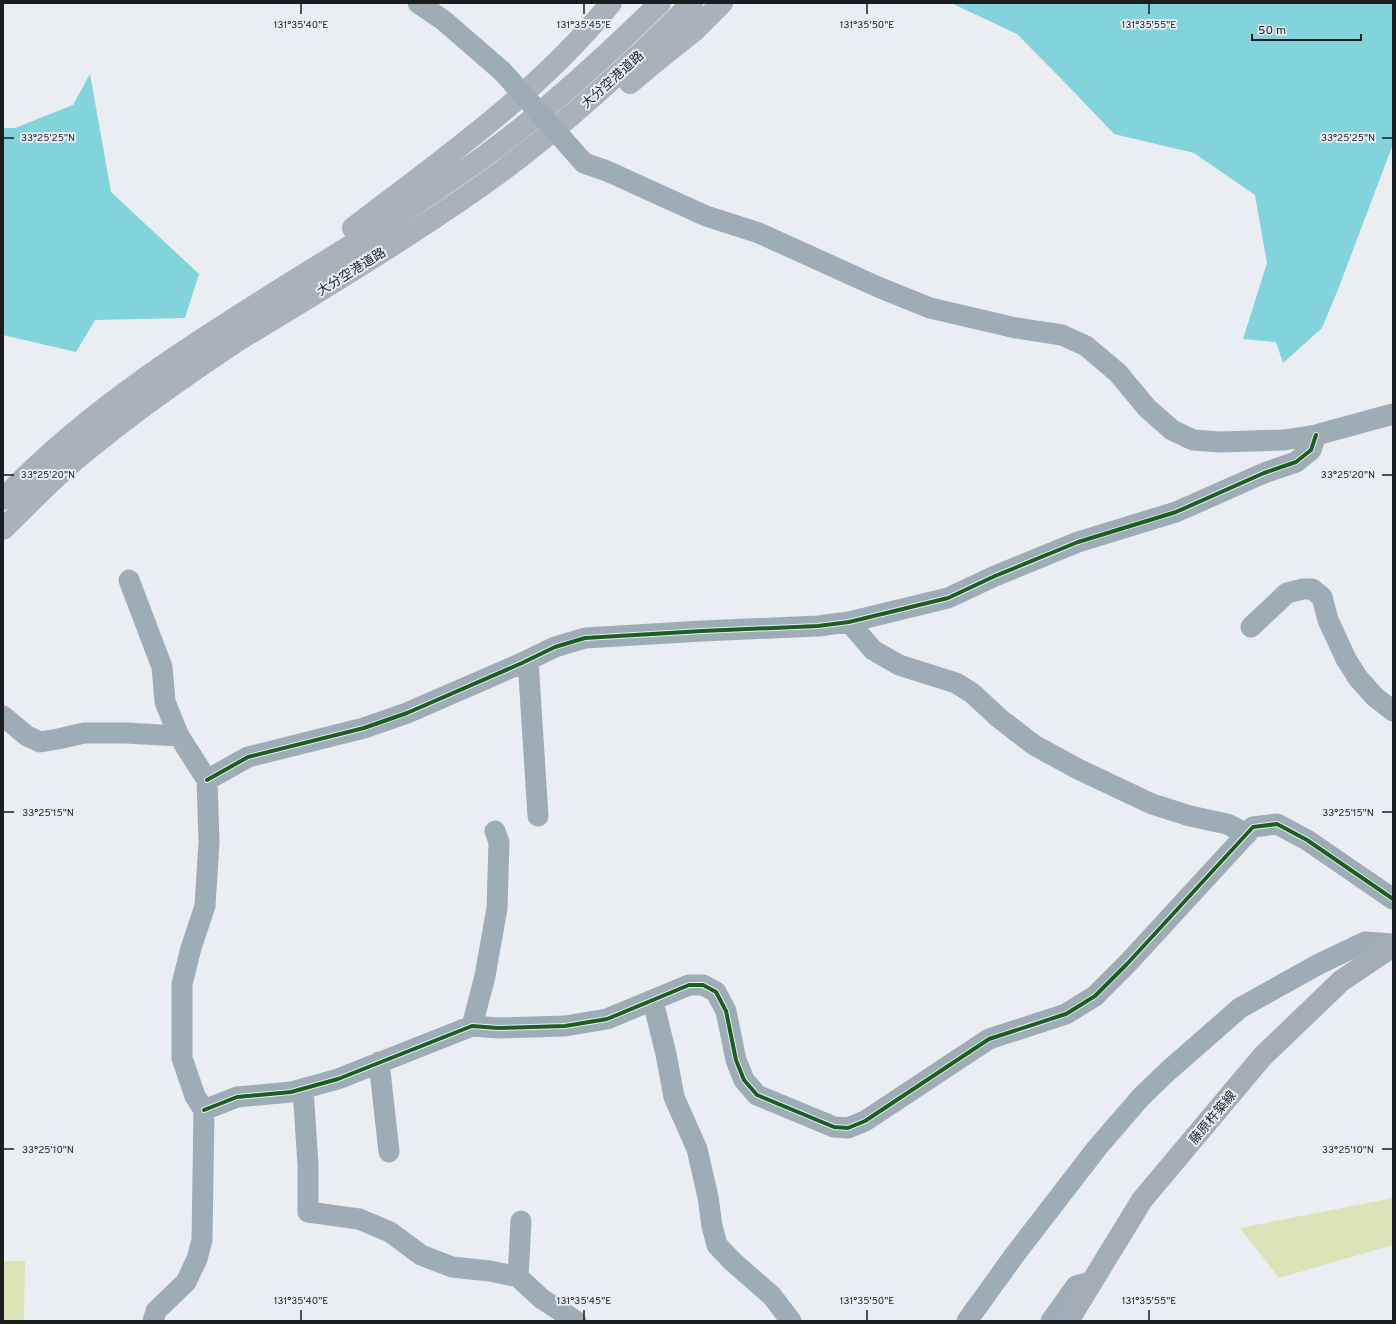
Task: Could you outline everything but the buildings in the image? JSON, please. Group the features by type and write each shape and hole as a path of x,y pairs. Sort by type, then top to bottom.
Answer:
{"highway":[{"path":"250,308 492,122 552,67 596,22 611,3"},
{"name":"大分空港道路","path":"3,499 79,427 119,397 250,308 393,218 476,162 576,82 660,3"},
{"name":"大分空港道路","path":"3,529 84,452 134,414 235,343 385,250 501,171 547,136 637,57 692,3"},
{"path":"385,250 475,198 536,160 694,31 722,3"}],"main road":[{"name":"藤原杵築線","path":"1068,1321 1142,1200 1262,1057 1341,981 1393,945"}],"street":[{"path":"418,3 443,20 503,72 584,163 607,171 706,216 759,234 878,287 930,308 1016,328 1062,336 1086,346 1118,373 1147,408 1172,430 1193,440 1220,442 1284,440 1316,435 1393,414"},
{"path":"208,780 248,757 364,728 407,713 555,647 585,638 702,630 818,626 849,622 948,598 995,576 1078,542 1176,512 1264,473 1296,462 1310,450 1316,435"},
{"path":"129,580 162,667 165,702 178,736 208,780 209,842 205,906 191,948 182,984 182,1058 195,1096 204,1110 202,1240 198,1259 186,1282 156,1311 153,1321"},
{"path":"1252,627 1287,593 1303,589 1312,589 1322,597 1328,620 1346,659 1358,678 1376,697 1393,711"},
{"path":"849,622 872,650 899,665 956,683 972,693 999,718 1034,745 1078,769 1152,804 1190,816 1227,824 1247,834"},
{"path":"528,660 538,816"},
{"path":"3,716 28,736 40,742 84,733 126,733 178,736"},
{"path":"204,1110 237,1097 291,1092 338,1079 472,1026 498,1028 565,1026 607,1019 689,985 704,984 716,992 726,1011 736,1060 744,1080 758,1094 834,1127 848,1128 865,1121 989,1039 1066,1014 1095,996 1128,964 1253,827 1276,824 1307,840 1393,899"},
{"path":"472,1026 485,976 497,908 499,842 495,831"},
{"path":"967,1321 1016,1253 1097,1148 1141,1097 1198,1045 1240,1008 1319,964 1365,942 1393,945"},
{"path":"653,1001 666,1054 674,1097 697,1149 717,1245 732,1261 772,1296 791,1321"},
{"path":"379,1062 389,1152"},
{"path":"303,1089 308,1165 308,1212 359,1219 390,1232 421,1255 452,1267 490,1271 518,1277 542,1299 576,1321"},
{"path":"518,1277 521,1221"},
{"path":"1050,1321 1076,1286 1091,1282"}],"green space":[{"path":"1393,1198 1393,1245 1279,1278 1240,1228"},
{"path":"3,1261 25,1261 24,1321 3,1321"}],"water":[{"path":"951,3 1393,3 1393,144 1322,328 1283,363 1276,342 1243,339 1267,263 1255,195 1194,153 1114,134 1017,34"},
{"path":"90,74 111,192 199,274 185,318 95,320 76,352 3,335 3,128 15,128 73,105"}],"cycle path":[{"path":"207,780 248,757 364,728 407,713 555,647 585,638 818,626 849,622 948,598 995,576 1078,542 1176,512 1264,473 1296,462 1311,450 1316,435"},
{"path":"204,1110 237,1097 291,1092 338,1079 472,1026 498,1028 565,1026 607,1019 689,985 703,985 716,992 726,1011 736,1060 744,1080 757,1095 834,1127 848,1128 865,1121 989,1039 1066,1014 1095,996 1127,964 1253,827 1277,824 1307,840 1393,899"}]}
